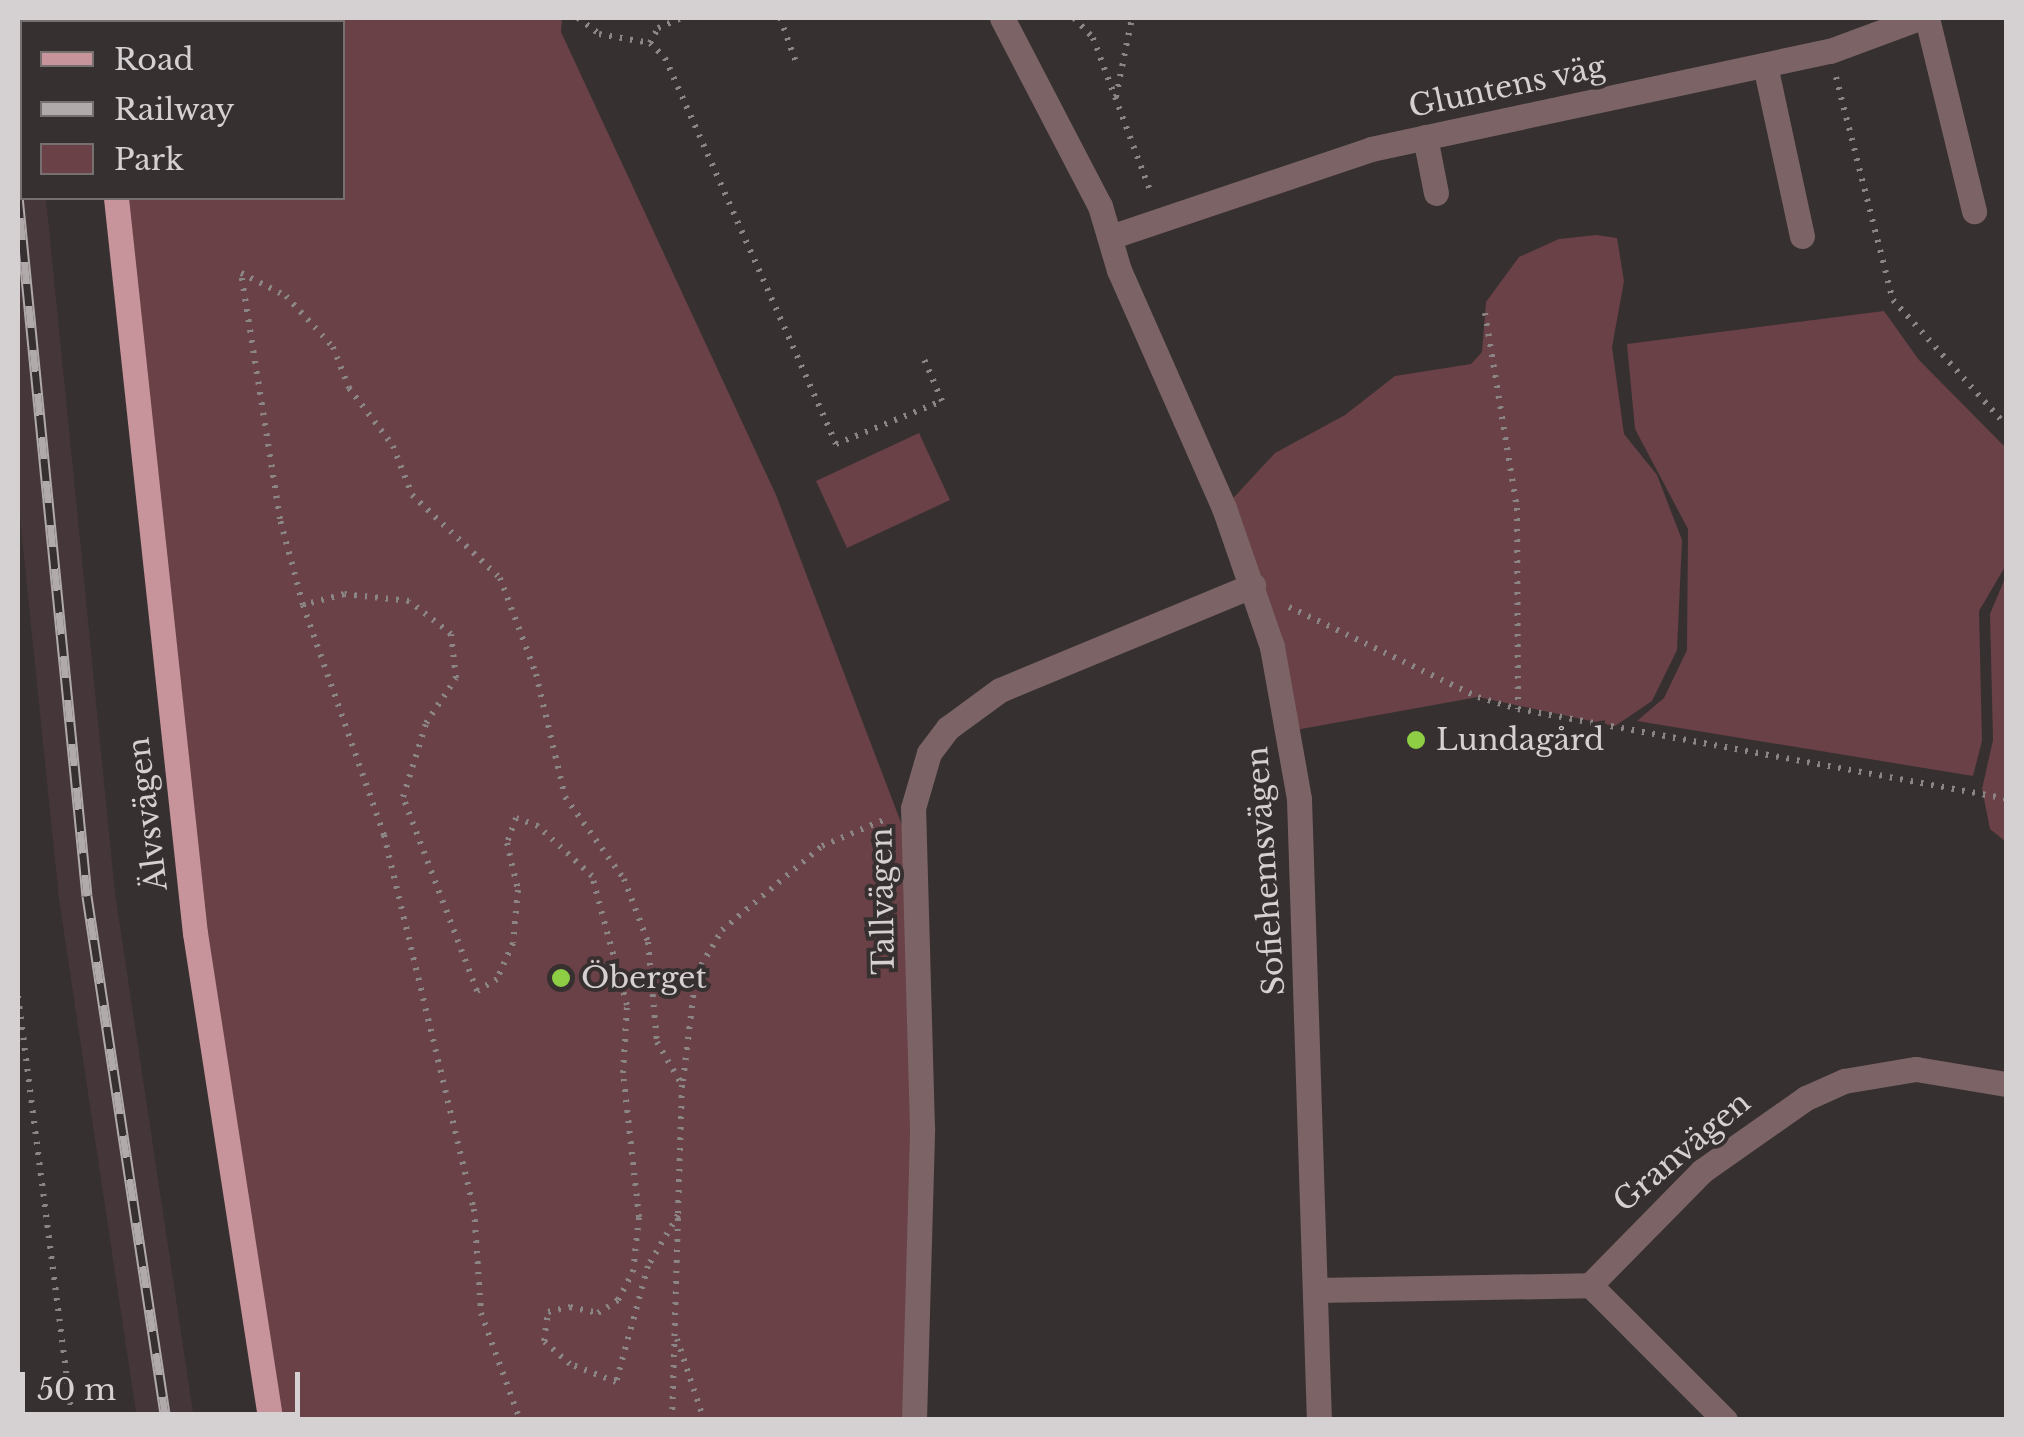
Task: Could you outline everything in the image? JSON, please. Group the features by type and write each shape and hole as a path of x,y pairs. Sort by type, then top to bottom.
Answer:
{"main road":[{"name":"Älvsvägen","path":"116,200 194,933 270,1420"}],"street":[{"name":"Sofiehemsvägen","path":"1002,18 1113,236 1119,270 1253,585 1276,664 1299,799 1319,1420"},
{"name":"Gluntens väg","path":"1113,236 1314,166 1425,137 1830,52 1919,18"},
{"path":"1927,18 1974,211"},
{"path":"1765,65 1802,236"},
{"path":"1425,137 1436,193"},
{"name":"Tallvägen","path":"914,1420 922,1128 913,808 929,753 986,698 1178,610 1253,585"},
{"name":"Granvägen","path":"1590,1285 1680,1190 1735,1143 1806,1098 1844,1081 1916,1069 2006,1084"},
{"path":"1316,1290 1590,1285 1725,1420"}],"path":[{"path":"578,18 599,34 650,43 665,58 836,444 942,401 924,359"},
{"path":"650,43 658,28 682,18"},
{"path":"780,18 796,62"},
{"path":"1074,18 1093,38 1160,219"},
{"path":"1116,98 1132,18"},
{"path":"1830,52 1893,300 2006,424"},
{"path":"520,1420 481,1313 474,1209 384,834 304,605 280,518 241,274 286,296 333,348 348,388 393,446 412,495 500,578 536,674 564,796 624,879 648,942 658,1042 682,1085"},
{"path":"1485,313 1517,508 1518,709"},
{"path":"304,605 344,594 409,601 451,634 456,678 426,722 403,796 477,991 497,979 512,943 518,890 506,842 516,818 538,826 592,876 627,1005 624,1074 639,1217 633,1272 618,1300 598,1314 570,1307 548,1312 544,1341 570,1364 616,1382 648,1266 678,1214"},
{"path":"1283,596 1290,608 1478,697 1518,709 1818,767 1982,789 2006,799"},
{"path":"672,1420 682,1085 696,974 722,930 822,846 913,808"},
{"path":"18,996 72,1420"},
{"path":"675,1333 704,1420"}],"shaded area":[{"path":"18,18 24,20 20,20 20,200 46,200 115,893 194,1419 137,1419 59,899 18,498"}],"green space":[{"path":"95,18 562,18 561,32 776,495 913,854 914,1419 270,1419 240,1256 116,200 345,200 345,20"},
{"path":"1596,235 1617,238 1624,281 1612,347 1624,434 1657,475 1682,540 1677,650 1652,701 1615,726 1478,697 1290,731 1224,508 1275,453 1345,415 1395,376 1471,364 1482,352 1486,302 1519,257 1559,239"},
{"path":"1884,311 1919,360 2006,448 2006,565 1979,611 1982,741 1973,776 1637,721 1664,698 1687,650 1688,529 1635,429 1627,344"},
{"path":"919,433 950,500 847,548 816,481"},
{"path":"2006,576 2006,842 1990,829 1982,789 1993,740 1990,614"}],"railway":[{"path":"18,196 87,896 166,1420"}],"place":[{"name":"Lundagård","path":"1416,740"},
{"name":"Öberget","path":"561,978"}]}
